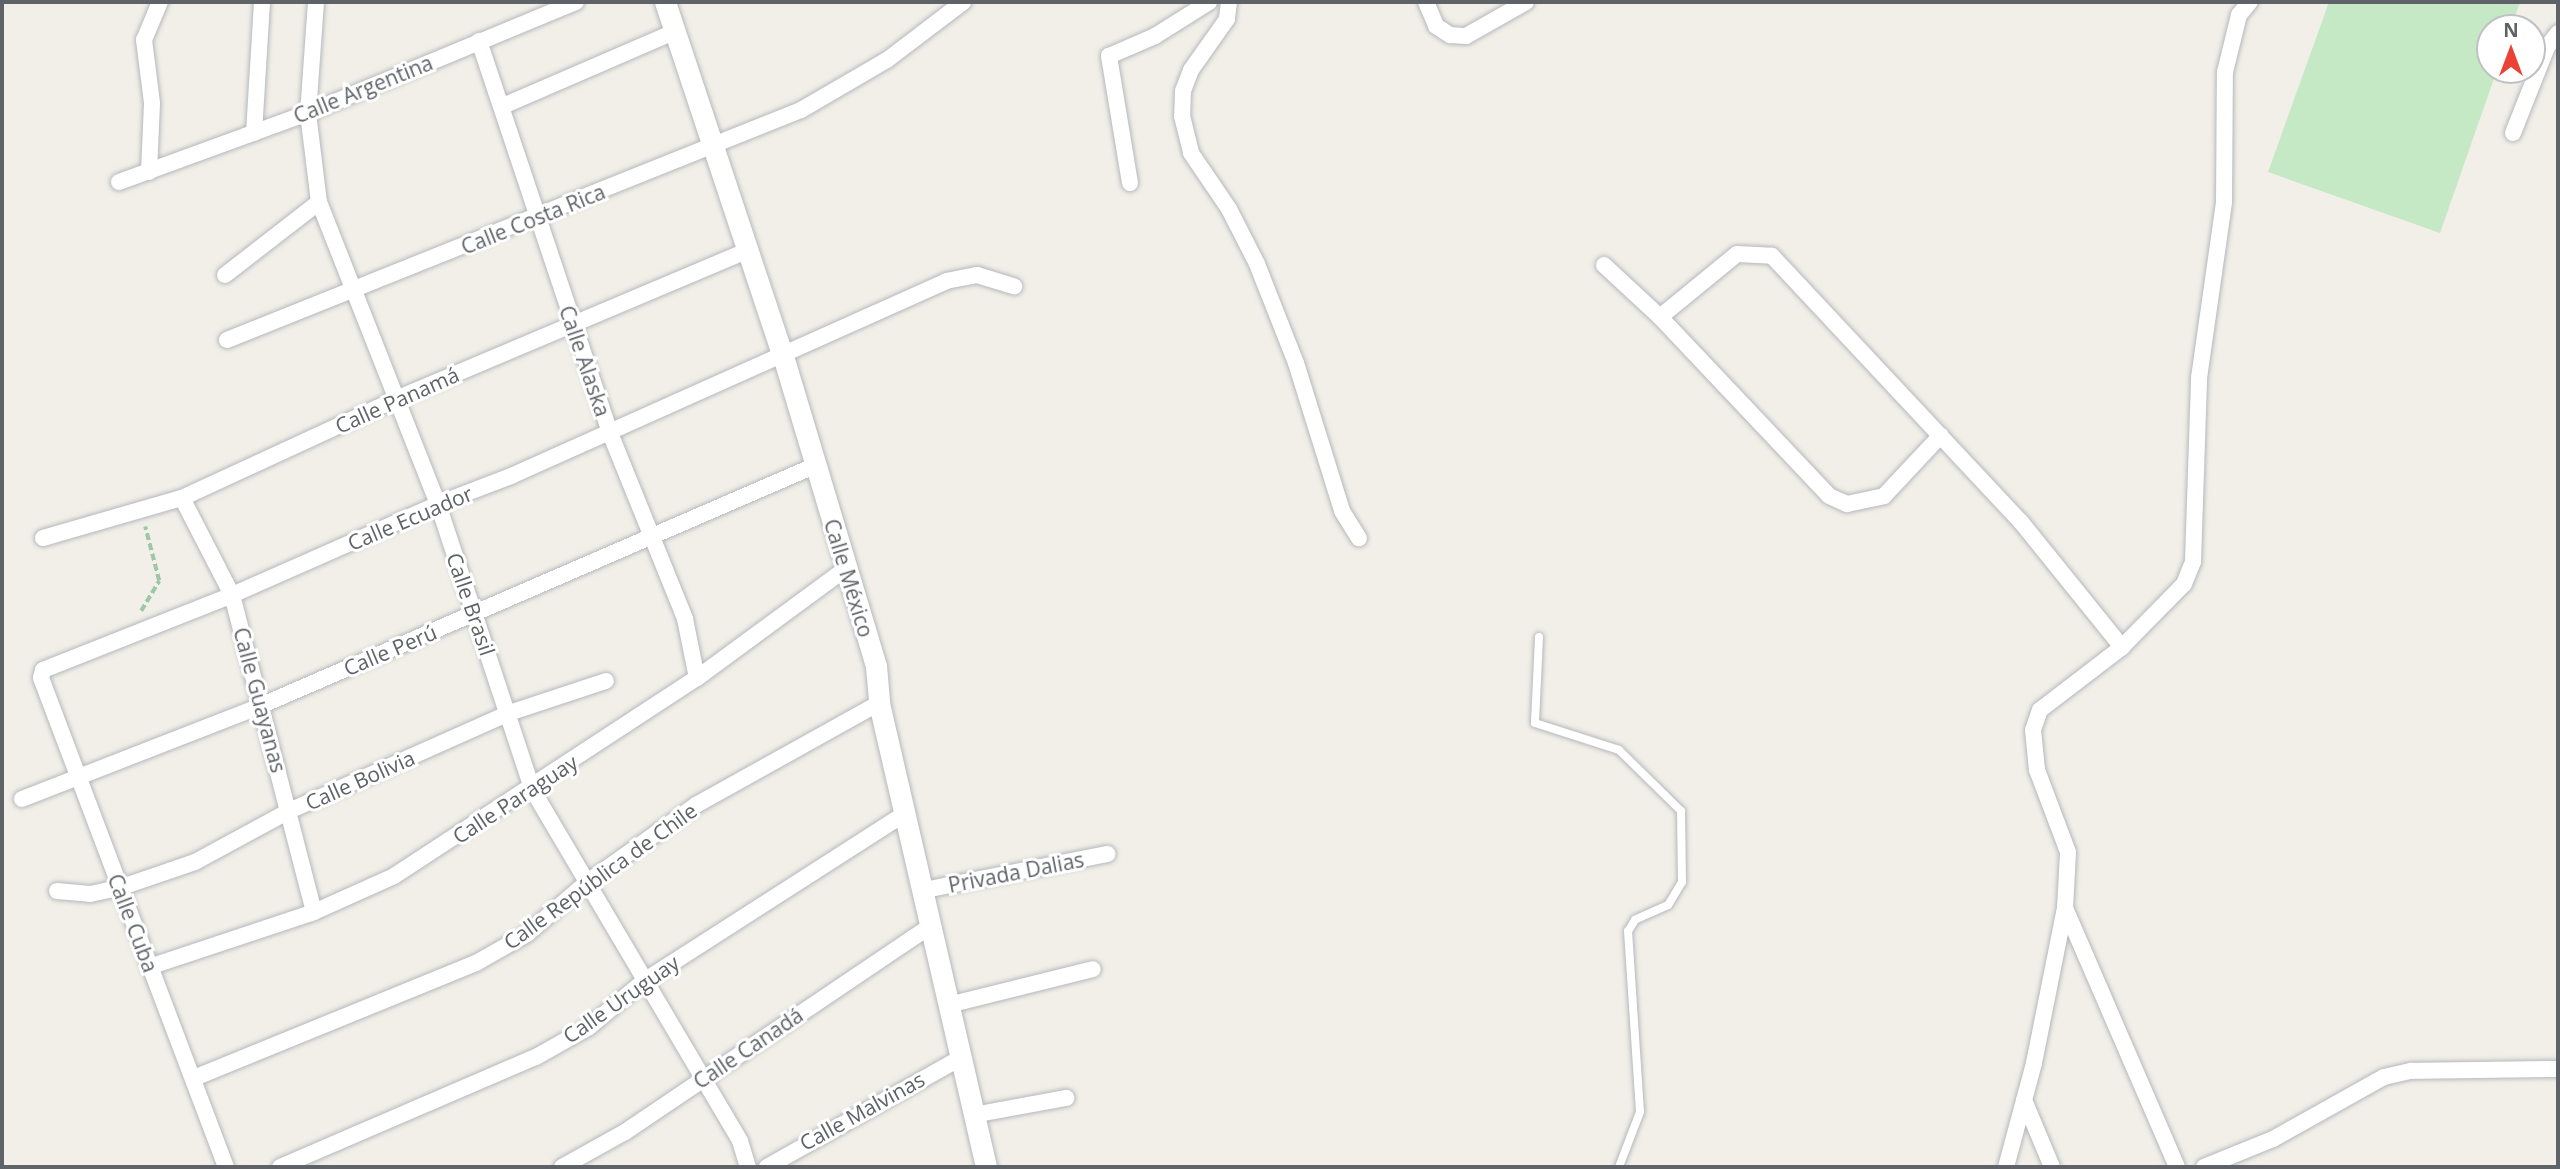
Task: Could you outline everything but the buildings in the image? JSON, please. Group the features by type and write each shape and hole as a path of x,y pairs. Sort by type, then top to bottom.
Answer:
{"street":[{"path":"149,172 152,103 145,40 160,2"},
{"path":"254,132 262,2"},
{"name":"Calle Brasil","path":"316,2 308,113 318,202 438,503 532,789 585,884 740,1141 748,1167"},
{"name":"Calle Argentina","path":"119,182 308,113 576,2"},
{"name":"Calle Costa Rica","path":"227,340 354,292 801,110 887,60 963,2"},
{"path":"1130,183 1109,56 1155,36 1209,2"},
{"path":"1229,2 1227,19 1191,70 1183,91 1182,117 1191,153 1229,209 1257,264 1296,363 1342,511 1359,538"},
{"path":"1426,2 1436,26 1450,35 1466,36 1526,2"},
{"path":"2006,1167 2024,1100 2065,908 2068,852 2038,770 2033,730 2040,710 2122,647 2184,584 2193,562 2199,378 2224,202 2225,72 2239,15 2250,2"},
{"name":"Calle México","path":"670,4 676,31 783,356 876,666 879,703 986,1167"},
{"path":"503,106 676,31"},
{"path":"2513,133 2547,47 2558,33"},
{"name":"Calle Alaska","path":"479,41 503,106 536,218 610,433 685,619 696,678"},
{"path":"225,275 318,202"},
{"name":"Calle Panamá","path":"43,538 141,512 182,498 397,399 574,327 747,251"},
{"path":"1660,317 1737,254 1772,256 2021,522 2122,647"},
{"path":"1604,265 1660,317 1765,432 1829,496 1847,504 1884,496 1941,435"},
{"name":"Calle Ecuador","path":"41,678 43,670 128,634 232,595 438,503 610,433 964,275 1014,286"},
{"name":"Calle Perú","path":"22,799 260,706 814,466"},
{"name":"Calle Guayanas","path":"182,498 232,595 314,912"},
{"name":"Calle Paraguay","path":"149,967 314,912 394,876 532,789 696,678 847,568"},
{"name":"Calle Cuba","path":"41,678 226,1167"},
{"name":"Calle Bolivia","path":"57,891 90,894 119,888 195,862 289,811 509,713 606,681"},
{"name":"Calle República de Chile","path":"194,1078 476,963 527,933 585,884 696,805 879,703"},
{"name":"Calle Uruguay","path":"280,1167 536,1057 589,1027 644,981 906,813"},
{"name":"Privada Dalias","path":"924,890 1108,854"},
{"path":"2065,908 2177,1167"},
{"name":"Calle Canadá","path":"562,1167 701,1080 932,925"},
{"path":"948,1005 1093,969"},
{"name":"Calle Malvinas","path":"767,1167 959,1059"},
{"path":"2204,1167 2273,1139 2384,1077 2411,1071 2558,1069"},
{"path":"973,1115 1066,1098"},
{"path":"2024,1100 2052,1167"}],"lane":[{"path":"1539,638 1535,723 1619,750 1681,811 1682,882 1668,905 1635,920 1628,931 1640,1112 1619,1167"}],"path":[{"path":"128,634 159,581 141,512"}],"green space":[{"path":"2329,2 2520,2 2516,14 2476,14 2476,84 2492,84 2440,233 2268,172"}]}
